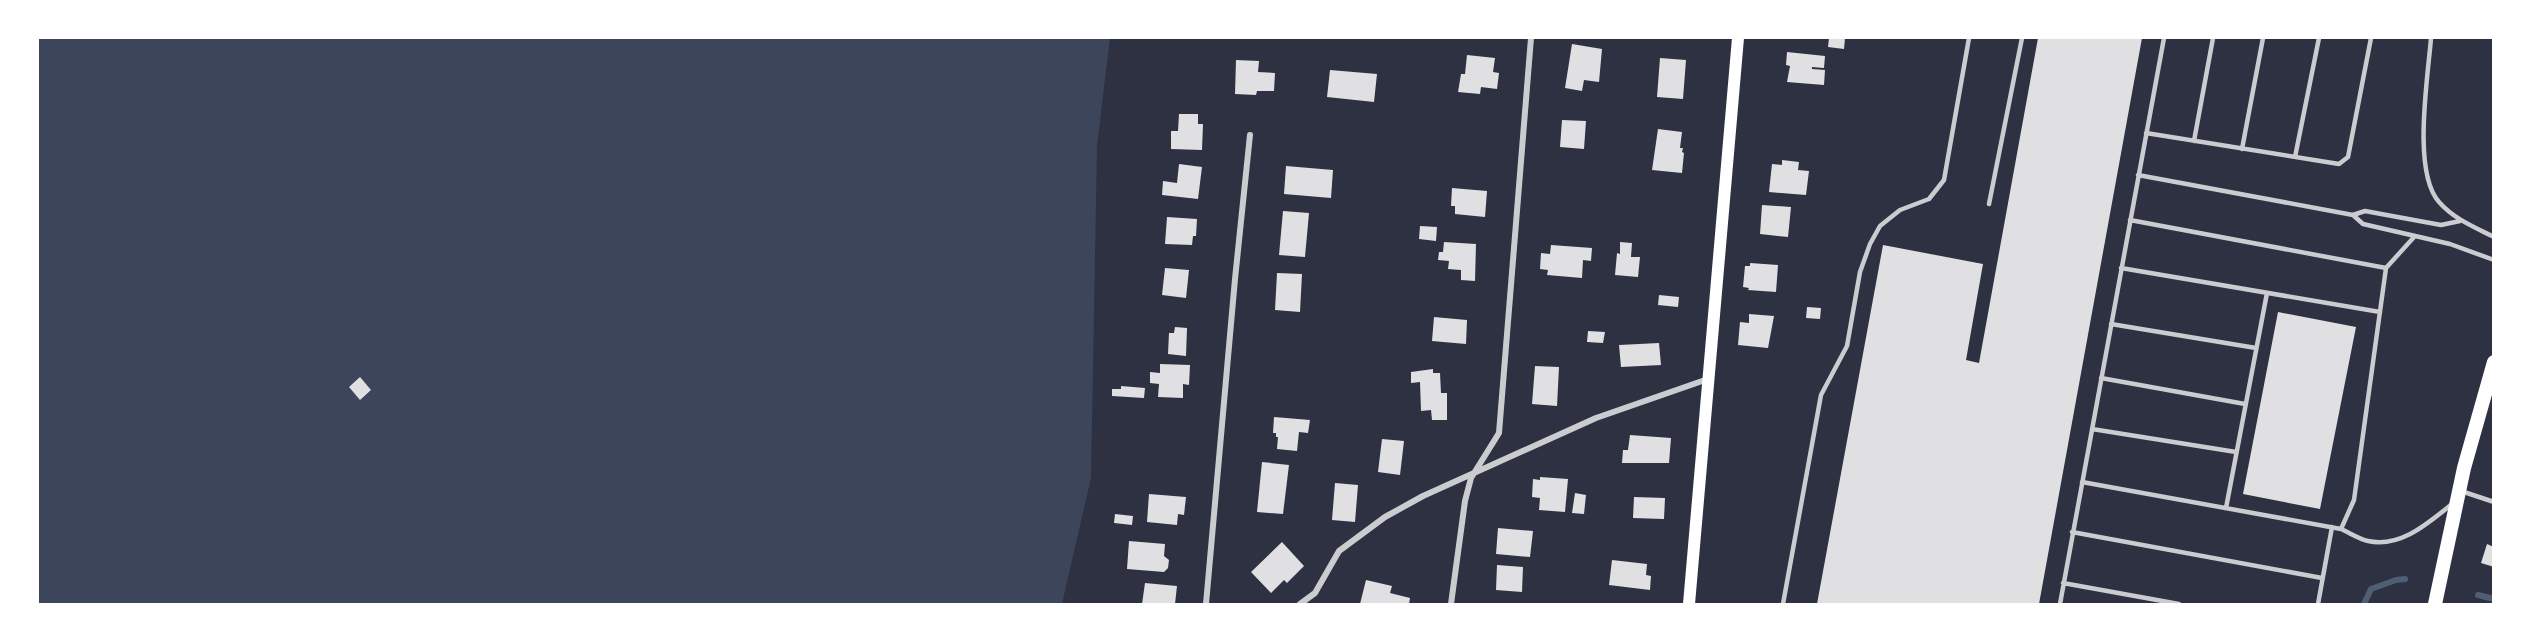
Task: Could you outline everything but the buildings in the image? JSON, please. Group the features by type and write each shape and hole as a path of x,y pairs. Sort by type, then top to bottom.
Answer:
{"main road":[{"path":"1689,604 1738,38"},
{"path":"2435,604 2457,495 2485,401 2493,363"}],"street":[{"path":"1451,604 1465,501 1474,472 1499,434 1531,38"},
{"path":"1206,604 1232,302 1250,135"},
{"path":"1300,604 1315,593 1339,551 1385,517 1423,496 1596,418 1709,379"}],"lane":[{"path":"1783,604 1821,395 1847,346 1860,272 1870,244 1880,226 1900,210 1929,199 1944,180 1969,38"},
{"path":"1989,204 2022,38"},
{"path":"2060,604 2164,38"},
{"path":"2194,141 2213,38"},
{"path":"2242,149 2263,38"},
{"path":"2295,157 2319,38"},
{"path":"2146,133 2339,164 2348,157 2371,38"},
{"path":"2431,38 2423,151 2427,177 2437,201 2460,221 2493,237"},
{"path":"2138,175 2353,215 2365,211 2441,225 2460,221"},
{"path":"2353,215 2363,224 2450,244 2493,260"},
{"path":"2130,220 2386,268"},
{"path":"2341,529 2354,500 2386,268 2415,236"},
{"path":"2121,268 2380,312"},
{"path":"2226,508 2267,293"},
{"path":"2111,324 2256,348"},
{"path":"2101,378 2245,404"},
{"path":"2092,429 2236,452"},
{"path":"2082,482 2332,527 2367,541 2392,542 2422,528 2457,495 2493,502"},
{"path":"2318,604 2332,527"},
{"path":"2072,532 2322,578"},
{"path":"2063,583 2179,604"}],"shaded area":[{"path":"38,38 1110,38 1097,146 1091,478 1062,604 38,604"}],"waterway":[{"path":"2364,604 2371,589 2405,579"},
{"path":"2478,595 2494,599"}]}
